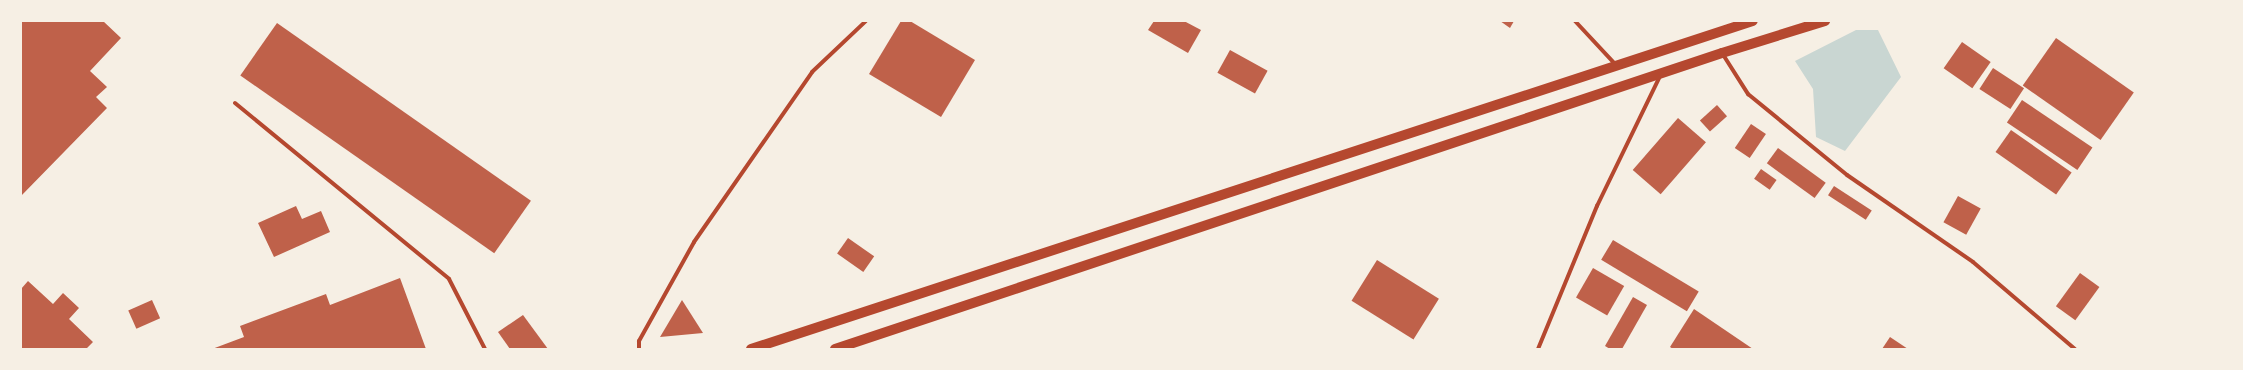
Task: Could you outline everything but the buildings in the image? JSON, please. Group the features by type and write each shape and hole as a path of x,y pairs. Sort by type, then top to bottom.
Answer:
{"main road":[{"path":"751,349 1753,21"},
{"path":"835,349 1722,53 1825,21"}],"street":[{"path":"639,349 639,341 694,242 812,72 866,21"},
{"path":"1575,21 1615,65"},
{"path":"1722,53 1748,94 1847,175 1973,262 2075,349"},
{"path":"1538,349 1596,206 1661,74"},
{"path":"235,103 449,279 485,349"}],"shaded area":[{"path":"1856,30 1878,30 1901,77 1845,151 1816,137 1813,89 1795,61"}]}
